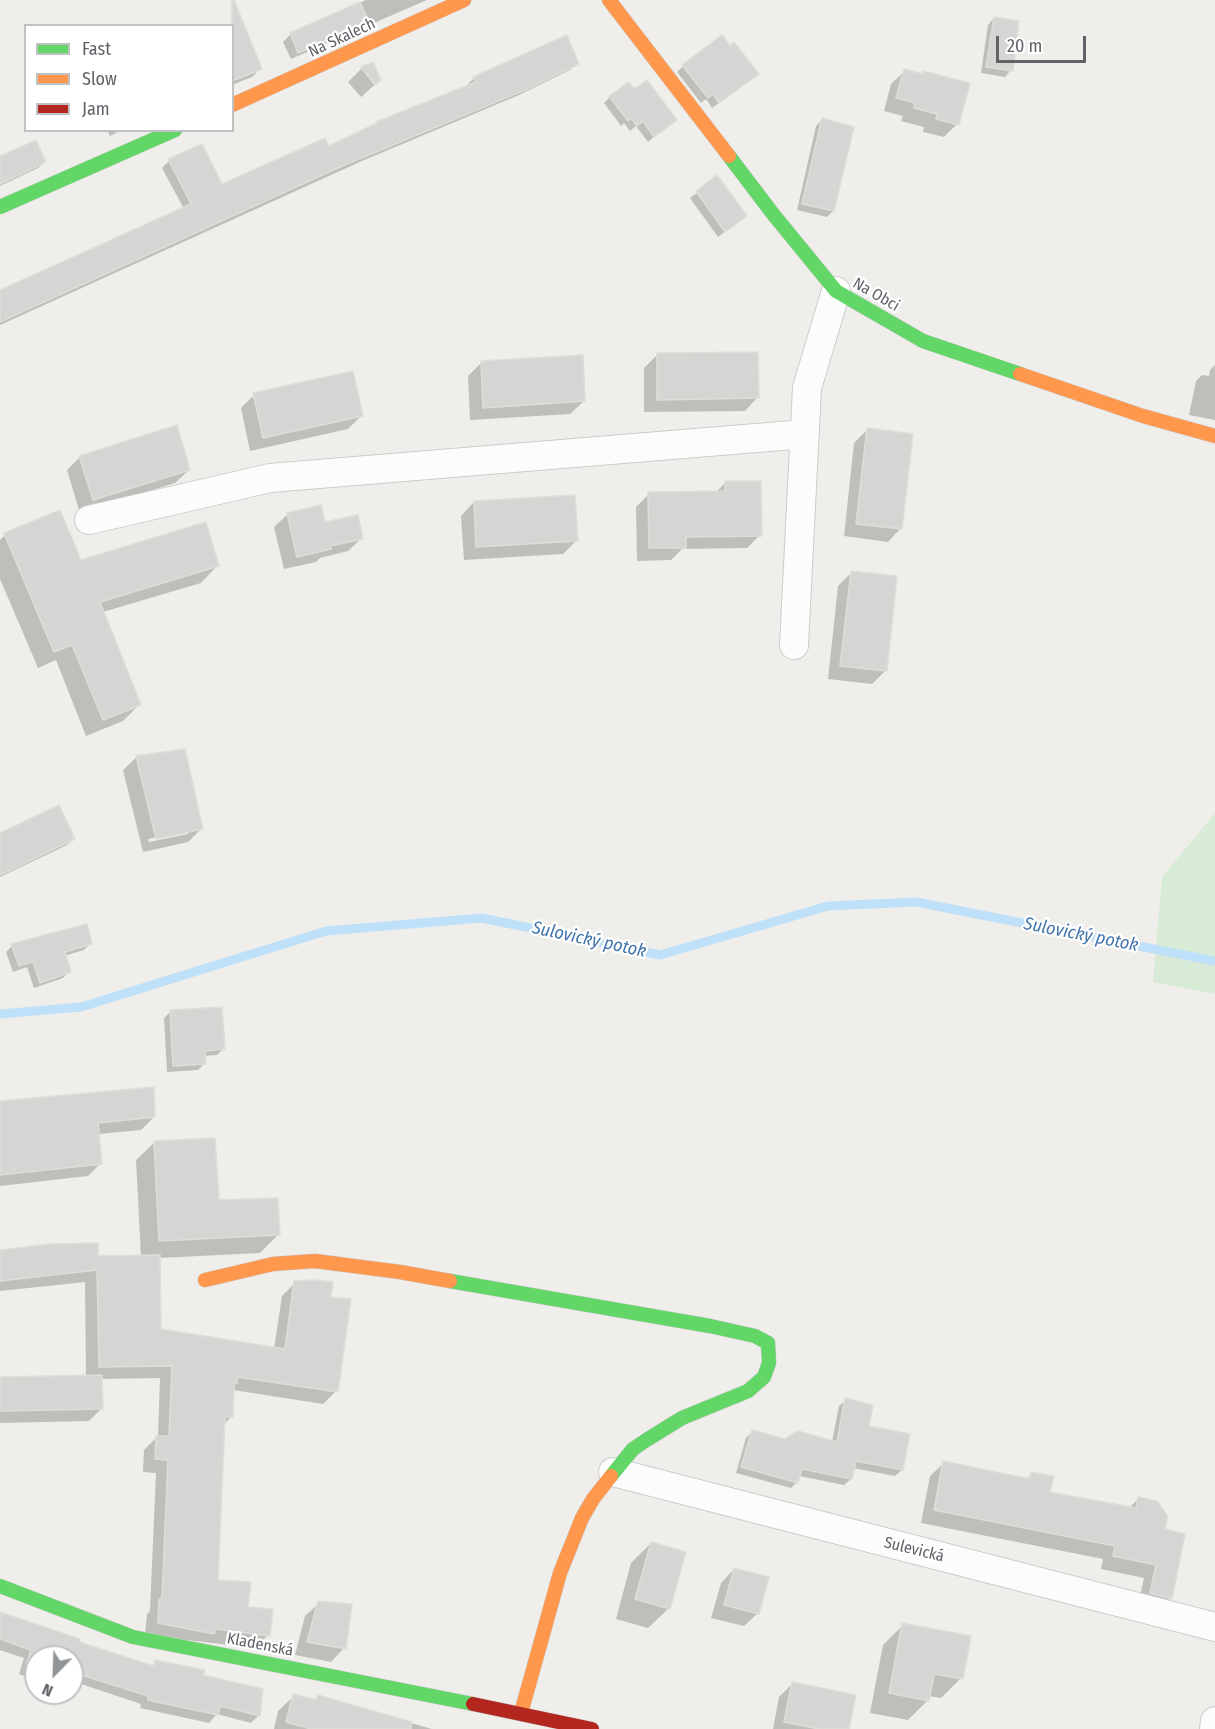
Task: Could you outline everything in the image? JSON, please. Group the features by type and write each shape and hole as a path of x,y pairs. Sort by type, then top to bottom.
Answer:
{"street":[{"name":"Na Skalech","path":"234,104 464,0"},
{"name":"Na Obci","path":"609,0 773,214 836,291 923,341 1143,416 1215,436"},
{"path":"0,207 170,132"},
{"path":"794,645 807,388 836,291"},
{"path":"89,520 270,478 805,434"},
{"path":"205,1280 273,1264 315,1260 400,1272 710,1326 755,1336 768,1343 769,1363 764,1377 748,1391 682,1418 633,1449 593,1499 582,1518 560,1573 521,1713"},
{"name":"Sulevická","path":"613,1472 1215,1627"},
{"name":"Kladenská","path":"0,1586 133,1637 592,1729"},
{"name":"Kladenská","path":"521,1713 542,1729"},
{"path":"1214,1729 1215,1721"}],"green space":[{"path":"1215,813 1215,994 1153,982 1162,877"}],"building":[{"path":"232,0 234,0 262,69 234,80 234,24 232,24"},
{"path":"360,2 369,22 298,53 290,33"},
{"path":"994,17 1019,21 1013,71 986,67"},
{"path":"567,35 579,64 527,89 340,167 0,322 0,290 191,204 168,159 202,144 222,184 325,138 329,146 376,122 476,82 473,77"},
{"path":"722,35 730,46 734,42 759,74 719,103 713,94 708,98 682,65"},
{"path":"373,62 381,80 375,85 361,67"},
{"path":"904,69 923,74 923,71 970,83 959,125 936,119 937,114 914,108 915,103 896,98"},
{"path":"647,80 677,120 654,137 643,121 637,126 631,118 628,121 609,96 629,82 634,89"},
{"path":"822,118 854,127 834,211 802,204"},
{"path":"36,140 46,162 0,184 0,156"},
{"path":"717,175 747,216 725,232 696,191"},
{"path":"758,352 759,398 657,400 657,353"},
{"path":"583,355 585,401 483,408 481,361"},
{"path":"353,371 363,416 263,438 253,393"},
{"path":"177,425 190,470 93,500 79,456"},
{"path":"867,428 913,434 902,529 856,524"},
{"path":"725,481 761,481 762,536 686,537 686,548 649,548 648,492 725,491"},
{"path":"575,495 578,541 476,547 474,501"},
{"path":"321,505 325,522 358,515 363,539 330,546 331,549 297,557 287,513"},
{"path":"60,510 81,560 206,522 219,566 100,602 141,705 103,720 72,645 54,652 4,533"},
{"path":"851,571 897,576 887,671 840,666"},
{"path":"185,749 203,829 156,839 136,756"},
{"path":"59,805 75,839 0,875 0,833"},
{"path":"87,924 92,944 65,952 71,972 40,983 33,962 19,966 11,944"},
{"path":"222,1007 225,1049 205,1051 206,1064 173,1066 170,1010"},
{"path":"154,1087 155,1117 98,1123 102,1164 0,1175 0,1101"},
{"path":"215,1138 219,1200 278,1198 280,1235 159,1241 154,1141"},
{"path":"98,1243 98,1256 160,1255 161,1329 285,1349 294,1281 333,1282 331,1297 351,1299 338,1392 237,1377 237,1383 234,1383 233,1417 225,1417 218,1580 251,1582 248,1607 273,1609 270,1636 216,1629 214,1634 158,1623 159,1599 162,1598 168,1460 155,1459 156,1436 169,1436 172,1366 99,1367 97,1270 0,1281 0,1250 51,1244"},
{"path":"102,1375 103,1409 0,1411 0,1377"},
{"path":"845,1398 873,1405 869,1426 910,1434 903,1470 856,1461 852,1479 802,1469 798,1483 741,1467 752,1430 785,1439 798,1431 837,1442"},
{"path":"943,1461 1030,1479 1031,1472 1054,1476 1050,1492 1136,1508 1138,1497 1157,1501 1168,1517 1165,1529 1185,1534 1172,1599 1150,1593 1156,1565 1113,1556 1115,1546 934,1510"},
{"path":"651,1542 686,1552 670,1609 635,1599"},
{"path":"734,1568 769,1577 759,1614 724,1605"},
{"path":"318,1601 352,1604 346,1649 307,1642"},
{"path":"0,1612 80,1639 79,1642 154,1666 155,1660 205,1670 203,1675 263,1689 260,1716 220,1706 218,1715 148,1700 148,1696 84,1676 84,1645 24,1645 24,1648 0,1639"},
{"path":"902,1623 971,1636 963,1679 934,1674 929,1701 889,1693"},
{"path":"792,1682 856,1695 849,1729 819,1729 784,1722"},
{"path":"293,1694 316,1700 318,1695 412,1722 411,1729 311,1729 286,1722"}],"waterway":[{"name":"Sulovický potok","path":"0,1014 81,1007 326,931 482,918 660,955 828,906 916,902 1215,961"}],"traffic: fast":[{"path":"0,207 170,132"},
{"path":"729,156 836,291 923,341 1020,374"},
{"path":"450,1281 710,1326 755,1336 768,1343 769,1363 764,1377 748,1391 682,1418 648,1439 633,1449 611,1476"},
{"path":"0,1586 133,1637 473,1704"}],"traffic: slow":[{"path":"234,104 464,0"},
{"path":"609,0 729,156"},
{"path":"1020,374 1143,416 1215,436"},
{"path":"205,1280 273,1264 315,1261 450,1281"},
{"path":"521,1713 560,1573 582,1518 611,1476"}],"traffic: jam":[{"path":"473,1704 592,1729"}]}
